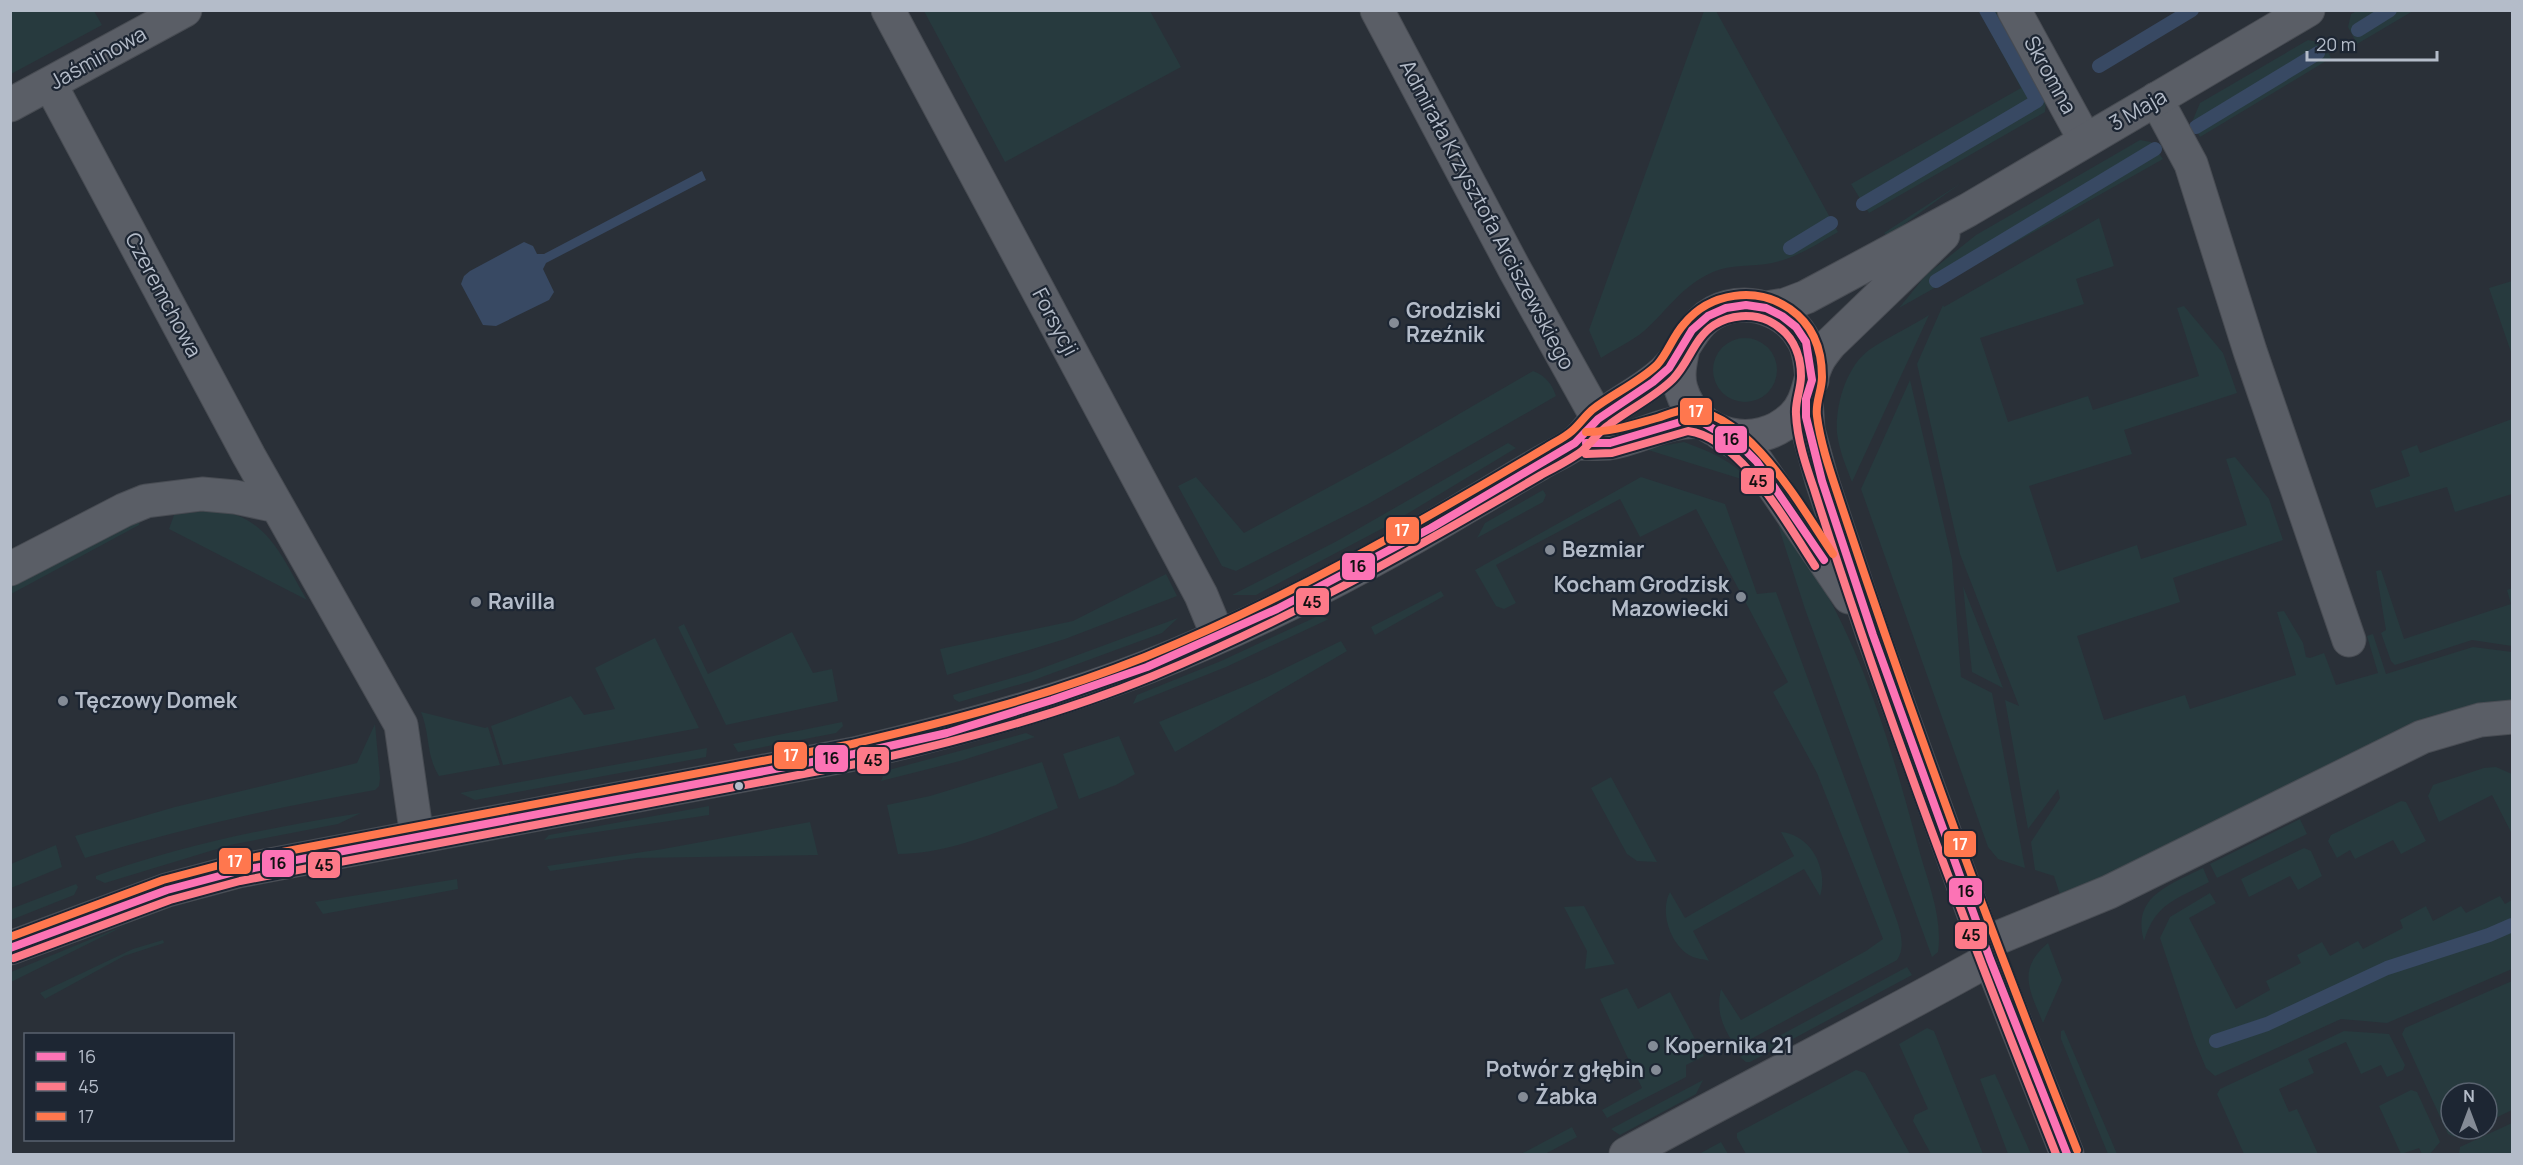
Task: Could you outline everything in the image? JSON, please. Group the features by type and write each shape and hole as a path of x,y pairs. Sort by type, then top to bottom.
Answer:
{"street":[{"name":"Jaśminowa","path":"10,105 185,10"},
{"name":"Forsycji","path":"888,10 1201,595 1218,636"},
{"name":"Admirała Krzysztofa Arciszewskiego","path":"1377,10 1526,291 1598,419"},
{"name":"Skromna","path":"2014,10 2085,141"},
{"name":"3 Maja","path":"10,948 167,890 238,871 854,754 947,733 1137,670 1218,636 1357,568 1431,528 1575,443 1598,419 1653,382 1669,368 1692,330 1708,316 1726,308 1746,305 1766,308 1785,305 1806,297 1968,210 2308,10"},
{"name":"Czeremchowa","path":"50,84 277,506 400,725 417,837"},
{"path":"2156,99 2191,164 2250,351 2349,640"},
{"name":"3 Maja","path":"1575,443 1610,443 1687,420 1739,438 1760,436 1779,429 1795,416 1809,389 1818,360 1830,344 1968,210"},
{"name":"3 Maja","path":"1766,308 1782,316 1796,327 1806,342 1809,389"},
{"name":"3 Maja","path":"1683,348 1678,368 1681,388 1689,407 1711,428"},
{"path":"1809,389 1808,430 1822,480 1873,634 1988,951 2067,1155"},
{"path":"1711,428 1740,445 1757,462 1873,634"},
{"path":"10,569 146,501 202,494 235,497 277,506"},
{"path":"1626,1155 1733,1095 1826,1048 1988,951 2422,737 2480,720 2512,717"}],"green space":[{"path":"11,10 94,11 102,25 11,74"},
{"path":"924,11 1150,11 1181,67 1005,162"},
{"path":"1704,11 1716,11 1838,232 1781,261 1713,272 1683,291 1634,339 1601,358 1589,330"},
{"path":"1979,11 1996,11 2046,102 2045,112 1869,213 1851,184 2021,88"},
{"path":"2357,11 2413,11 2357,44 2348,27 2351,14"},
{"path":"2308,40 2323,43 2331,58 2200,137 2192,122 2200,103"},
{"path":"2140,140 2151,142 2163,159 1899,308 1926,275 1976,235"},
{"path":"1961,183 1888,236 1884,233"},
{"path":"2099,218 2114,266 2076,279 2084,304 1980,338 2008,422 2088,396 2093,410 2199,376 2177,308 2184,306 2223,353 2237,393 2124,430 2132,454 2029,486 2057,572 2137,545 2141,559 2247,525 2226,459 2235,457 2269,499 2283,540 2173,578 2180,602 2077,636 2104,720 2185,695 2190,709 2296,675 2277,612 2284,611 2303,643 2306,657 2310,658 2324,653 2336,685 2378,673 2367,636 2373,634 2386,674 2473,647 2512,652 2512,701 2447,712 2409,724 2127,869 2061,898 2054,876 2035,870 2031,842 2060,798 2058,789 2028,829 2005,700 2019,706 1960,554 1917,364 1943,305 1944,307"},
{"path":"2512,281 2512,355 2489,288"},
{"path":"1929,315 1852,482 1837,433 1840,399 1848,377 1861,357 1869,350"},
{"path":"1745,338 1768,347 1777,370 1768,393 1745,402 1722,393 1713,370 1722,347"},
{"path":"1533,371 1548,381 1556,396 1368,504 1236,571 1222,566 1178,486 1196,477 1244,533 1392,453"},
{"path":"1910,380 1952,560 1961,677 1992,693 2025,868 1998,859 1988,847 1861,489"},
{"path":"2512,419 2512,494 2455,512 2447,487 2376,508 2370,490 2410,476 2401,451 2417,445 2420,453"},
{"path":"1684,442 1729,462 1751,482 1645,449"},
{"path":"1508,443 1516,448 1387,526 1256,595 1232,595 1337,541"},
{"path":"1641,477 1725,504 1757,594 1776,592 1900,930 1902,946 1897,960 1751,1039 1743,1039 1734,1044 1721,1018 1719,1004 1721,989 1741,1020 1866,951 1883,939 1817,773 1773,692 1788,682 1696,509 1640,537 1620,499 1496,565 1516,603 1504,609 1496,606 1475,570"},
{"path":"1543,490 1546,495 1543,502 1477,538 1485,523"},
{"path":"214,510 233,514 261,530 281,555 307,600 169,529 174,515"},
{"path":"131,520 140,520 139,525 11,594 11,585"},
{"path":"1778,525 1821,584 1838,615 1879,714 1937,913 1938,952 1932,957 1805,609"},
{"path":"2381,570 2404,639 2511,604 2507,590 2512,588 2512,646 2472,640 2395,665 2391,661 2381,633 2386,630 2376,571"},
{"path":"1166,574 1177,596 1065,639 947,675 940,649 1073,621"},
{"path":"1963,586 2003,688 1972,672"},
{"path":"1441,591 1444,596 1375,635 1371,627"},
{"path":"1318,616 1329,619 1226,667 1133,704 1137,695 1221,661"},
{"path":"1178,618 1162,633 1031,681 959,702 954,699 953,695 1029,673"},
{"path":"684,624 708,674 792,632 813,673 832,669 838,701 726,725 678,627"},
{"path":"655,638 699,728 503,765 491,726 571,696 584,715 615,709 595,668"},
{"path":"1341,641 1347,651 1175,752 1159,722 1267,677"},
{"path":"421,712 488,727 500,765 439,776 432,761"},
{"path":"842,722 843,726 836,733 738,752 733,744"},
{"path":"375,724 380,778 379,786 375,790 229,819 85,858 75,836 175,807 357,763"},
{"path":"1026,733 1035,737 960,761 881,781 885,771"},
{"path":"1119,736 1135,774 1116,785 1079,799 1063,754"},
{"path":"707,748 706,757 475,800 460,793"},
{"path":"1042,762 1058,808 959,845 919,853 898,854 887,805 930,796"},
{"path":"2496,767 2512,774 2512,834 2492,795 2439,822 2428,796 2433,785 2484,768"},
{"path":"1611,777 1657,862 1637,861 1627,854 1591,788"},
{"path":"2401,801 2406,802 2426,841 2401,854 2393,840 2355,859 2350,850 2337,858 2328,841 2331,835"},
{"path":"709,806 709,815 544,840 549,835"},
{"path":"361,813 338,824 230,845 105,883 96,879 96,876 128,865 194,846 294,824"},
{"path":"2300,819 2307,834 2217,878 2210,864"},
{"path":"810,822 818,855 637,858 550,871 547,866 663,849"},
{"path":"1781,832 1801,839 1815,855 1822,875 1820,896 1804,869 1693,931 1709,961 1693,957 1684,951 1669,928 1666,909 1670,892 1685,918 1794,856"},
{"path":"56,845 62,867 11,888 11,864"},
{"path":"2304,848 2311,851 2322,876 2298,890 2290,876 2249,897 2241,879"},
{"path":"2203,868 2209,882 2177,898 2161,910 2149,928 2144,941 2141,926 2143,913 2148,903 2166,887"},
{"path":"457,879 458,889 323,914 315,902"},
{"path":"76,884 78,887 74,895 11,920 11,909"},
{"path":"2210,893 2216,903 2189,918 2236,1009 2270,990 2266,981 2301,963 2297,955 2322,942 2330,956 2358,941 2363,949 2403,928 2400,920 2426,906 2433,921 2461,906 2466,913 2500,896 2505,904 2512,900 2512,969 2387,1023 2341,1019 2215,1076 2206,1068 2194,1039 2160,938 2170,917"},
{"path":"1584,906 1615,964 1585,969 1587,951 1564,907"},
{"path":"128,924 11,982 11,972"},
{"path":"163,940 164,943 124,956 45,999 40,993 133,949"},
{"path":"2048,943 2062,980 2043,1023 2030,991 2029,972 2032,962"},
{"path":"1907,967 1912,975 1750,1062 1740,1057"},
{"path":"2512,981 2512,1110 2499,1116 2499,1081 2439,1081 2439,1114 2402,1034 2405,1028"},
{"path":"1627,988 1638,1009 1670,992 1704,1056 1686,1065 1686,1077 1607,1118 1602,1110 1642,1088 1600,999"},
{"path":"1927,1028 1934,1031 1983,1154 1931,1154 1913,1121 1915,1115 1928,1109 1899,1044"},
{"path":"2064,1030 2117,1154 2108,1154 2061,1039 2061,1031"},
{"path":"2344,1031 2389,1034 2405,1065 2403,1070 2387,1077 2381,1065 2361,1074 2346,1042 2308,1059 2314,1073 2279,1089 2289,1112 2297,1109 2318,1154 2244,1154 2217,1094 2220,1089"},
{"path":"1856,1070 1865,1073 1910,1154 1746,1154 1737,1138 1737,1133"},
{"path":"1995,1074 2031,1154 2008,1154 1980,1079"},
{"path":"1703,1080 1696,1094 1620,1135 1611,1129"},
{"path":"2411,1090 2417,1092 2440,1142 2430,1154 2422,1154 2419,1148 2401,1154 2379,1106"},
{"path":"2512,1123 2512,1154 2459,1154 2460,1147 2473,1141 2499,1141 2499,1129"},
{"path":"1572,1127 1577,1137 1545,1154 1521,1154"},
{"path":"1721,1142 1728,1154 1699,1154"}],"water":[{"path":"702,171 706,180 546,263 543,269 554,292 549,300 496,326 483,325 461,284 464,276 470,271 524,242 533,246 537,254 544,254"}],"waterway":[{"path":"1863,204 2037,101 1986,10"},
{"path":"2099,66 2192,10"},
{"path":"2358,30 2390,10"},
{"path":"2196,127 2318,53"},
{"path":"1936,281 2155,149"},
{"path":"1790,248 1831,223"},
{"path":"2216,1041 2267,1024 2387,968 2489,935 2512,925"}],"transit line":[{"name":"17","path":"10,937 163,880 235,861 852,744 1000,706 1109,671 1197,635 1299,586 1350,560 1498,476 1566,436 1592,410 1650,371 1661,360 1680,329 1695,313 1720,299 1749,295 1763,297 1790,309 1805,323 1815,339 1822,367 1817,416 1831,474 1952,823 2077,1150"},
{"name":"16","path":"10,948 167,890 238,871 854,754 947,733 1147,667 1277,609 1431,528 1575,443 1598,419 1653,382 1669,368 1692,330 1708,316 1726,308 1746,305 1766,308 1782,316 1796,327 1806,342 1812,380 1806,399 1806,417 1822,481 1873,635 1990,959 2067,1154"},
{"name":"45","path":"14,958 170,900 240,881 856,764 1007,726 1117,690 1203,654 1302,607 1446,530 1567,461 1582,451 1606,427 1673,379 1707,330 1727,319 1748,316 1762,318 1777,326 1789,337 1797,351 1801,367 1796,409 1797,423 1808,471 1841,573 1929,824 2056,1154"},
{"name":"17","path":"1586,432 1622,428 1680,410 1710,415 1732,427 1753,444 1790,489 1833,554"},
{"name":"16","path":"1586,443 1610,443 1687,420 1702,422 1740,445 1757,462 1824,560"},
{"name":"45","path":"1586,454 1612,453 1688,431 1708,437 1727,449 1761,485 1815,566"}],"place":[{"name":"Grodziski Rzeźnik","path":"1394,323"},
{"name":"Bezmiar","path":"1550,550"},
{"name":"Kocham Grodzisk Mazowiecki","path":"1741,597"},
{"name":"Ravilla","path":"476,602"},
{"name":"Tęczowy Domek","path":"63,701"},
{"name":"Kopernika 21","path":"1653,1046"},
{"name":"Potwór z głębin","path":"1656,1070"},
{"name":"Żabka","path":"1523,1097"}]}
